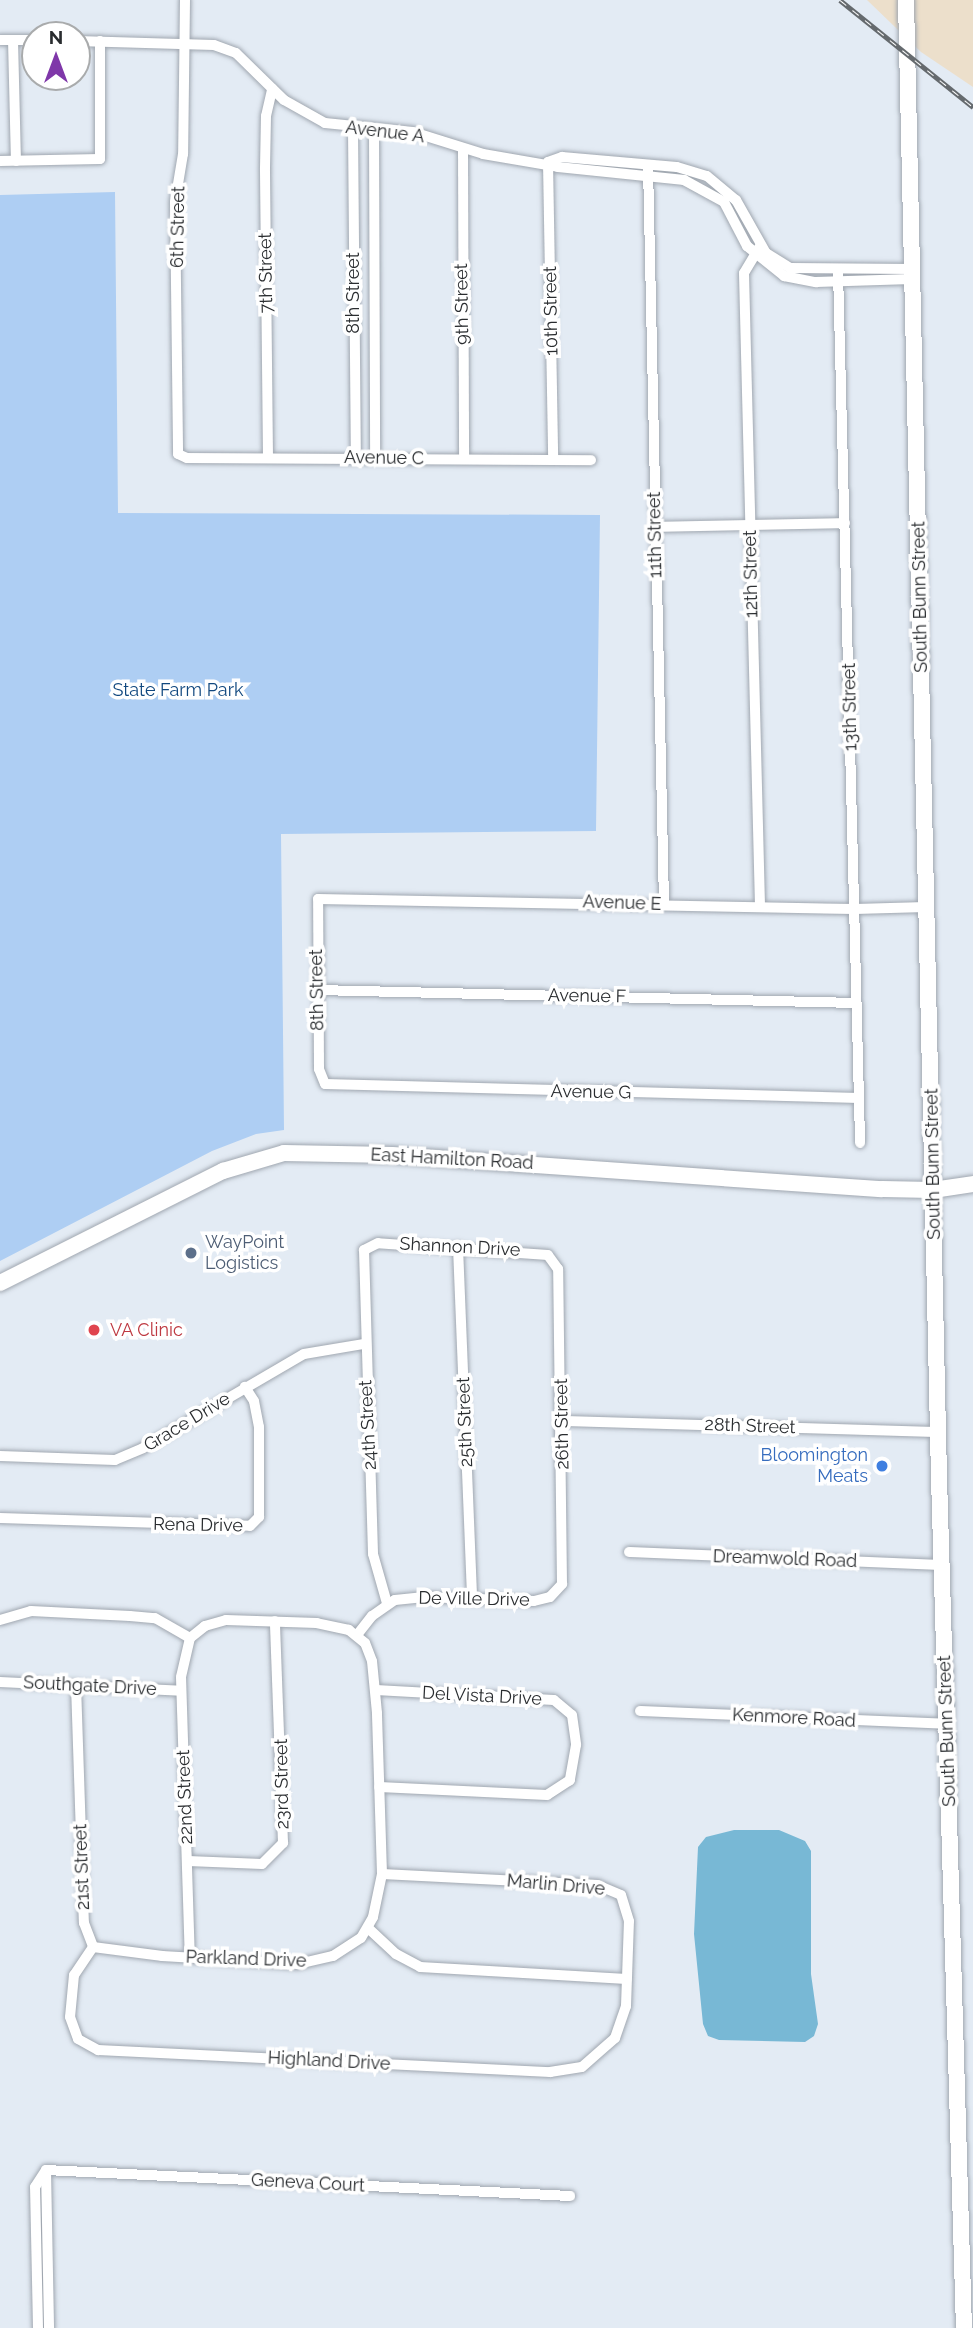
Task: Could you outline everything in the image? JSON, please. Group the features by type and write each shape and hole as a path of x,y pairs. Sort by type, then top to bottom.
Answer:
{"street":[{"name":"6th Street","path":"178,454 175,202 183,154 185,0"},
{"name":"South Bunn Street","path":"906,0 942,1565 964,2328"},
{"path":"0,40 21,40"},
{"path":"13,40 16,161"},
{"name":"Avenue A","path":"91,41 214,45 236,53 272,89 313,118 353,128 413,132 463,149 548,162 562,157 647,171 694,172 719,183 736,200 757,249 790,268 838,276 912,274"},
{"path":"0,161 100,159 100,41"},
{"name":"7th Street","path":"268,457 265,116 272,89"},
{"name":"8th Street","path":"353,128 356,458"},
{"name":"8th Street","path":"373,129 375,458"},
{"name":"9th Street","path":"463,149 464,460"},
{"name":"10th Street","path":"548,162 553,460"},
{"name":"11th Street","path":"647,171 664,904"},
{"name":"12th Street","path":"757,249 744,273 760,906"},
{"name":"13th Street","path":"838,276 860,1143"},
{"name":"Avenue C","path":"178,454 591,460"},
{"path":"655,527 845,523"},
{"name":"8th Street","path":"318,898 317,990 323,1082"},
{"name":"Avenue E","path":"318,898 855,909 926,906"},
{"name":"Avenue F","path":"317,990 856,1003"},
{"name":"Avenue G","path":"323,1082 859,1098"},
{"name":"East Hamilton Road","path":"0,1283 223,1171 292,1152 392,1155 933,1190 973,1184"},
{"name":"Shannon Drive","path":"368,1246 378,1242 539,1252 551,1257"},
{"name":"24th Street","path":"368,1246 361,1259 373,1554 387,1603"},
{"name":"25th Street","path":"458,1247 472,1598"},
{"name":"26th Street","path":"551,1257 558,1269 565,1563 558,1591"},
{"name":"Grace Drive","path":"0,1456 116,1460 143,1448 245,1387 319,1348 364,1345"},
{"name":"Rena Drive","path":"0,1518 250,1526 259,1517 259,1427 254,1401 245,1387"},
{"name":"28th Street","path":"562,1420 939,1432"},
{"name":"Dreamwold Road","path":"629,1552 942,1565"},
{"name":"De Ville Drive","path":"387,1603 422,1597 534,1601 558,1591"},
{"path":"357,1635 387,1603"},
{"path":"0,1620 31,1611 155,1618 190,1638 219,1621 275,1621 339,1626 357,1635 372,1661 376,1690 382,1874 368,1928 396,1954 420,1967 627,1979"},
{"name":"23rd Street","path":"188,1861 262,1864 283,1843 275,1621"},
{"name":"22nd Street","path":"190,1638 181,1691 190,1957"},
{"name":"Southgate Drive","path":"0,1682 181,1691"},
{"name":"21st Street","path":"76,1685 84,1923 93,1947"},
{"name":"Del Vista Drive","path":"376,1690 554,1700 566,1707 575,1728 572,1775 554,1793 379,1787"},
{"name":"Kenmore Road","path":"640,1711 947,1724"},
{"name":"Marlin Drive","path":"382,1874 611,1889 624,1897 629,1911 627,1979 620,2030 600,2056 582,2067"},
{"name":"Parkland Drive","path":"93,1947 190,1957 310,1963 345,1951 368,1928"},
{"name":"Highland Drive","path":"93,1947 72,1983 70,2017 78,2039 98,2050 550,2072 582,2067"},
{"path":"38,2328 35,2188 46,2170"},
{"path":"46,2170 49,2328"},
{"name":"Geneva Court","path":"46,2170 570,2196"}],"shaded area":[{"path":"867,0 973,0 973,87 921,52"},
{"path":"734,1830 779,1830 805,1841 811,1851 811,1974 818,2024 814,2036 805,2042 719,2040 708,2036 703,2024 694,1934 698,1847 706,1837"}],"green space":[{"name":"State Farm Park","path":"115,192 118,513 600,515 596,831 281,834 284,1130 256,1134 212,1151 0,1261 0,195"}],"railway":[{"path":"840,0 973,107"}],"place":[{"name":"WayPoint Logistics","path":"191,1253"},
{"name":"VA Clinic","path":"94,1330"},
{"name":"Bloomington Meats","path":"882,1466"}]}
